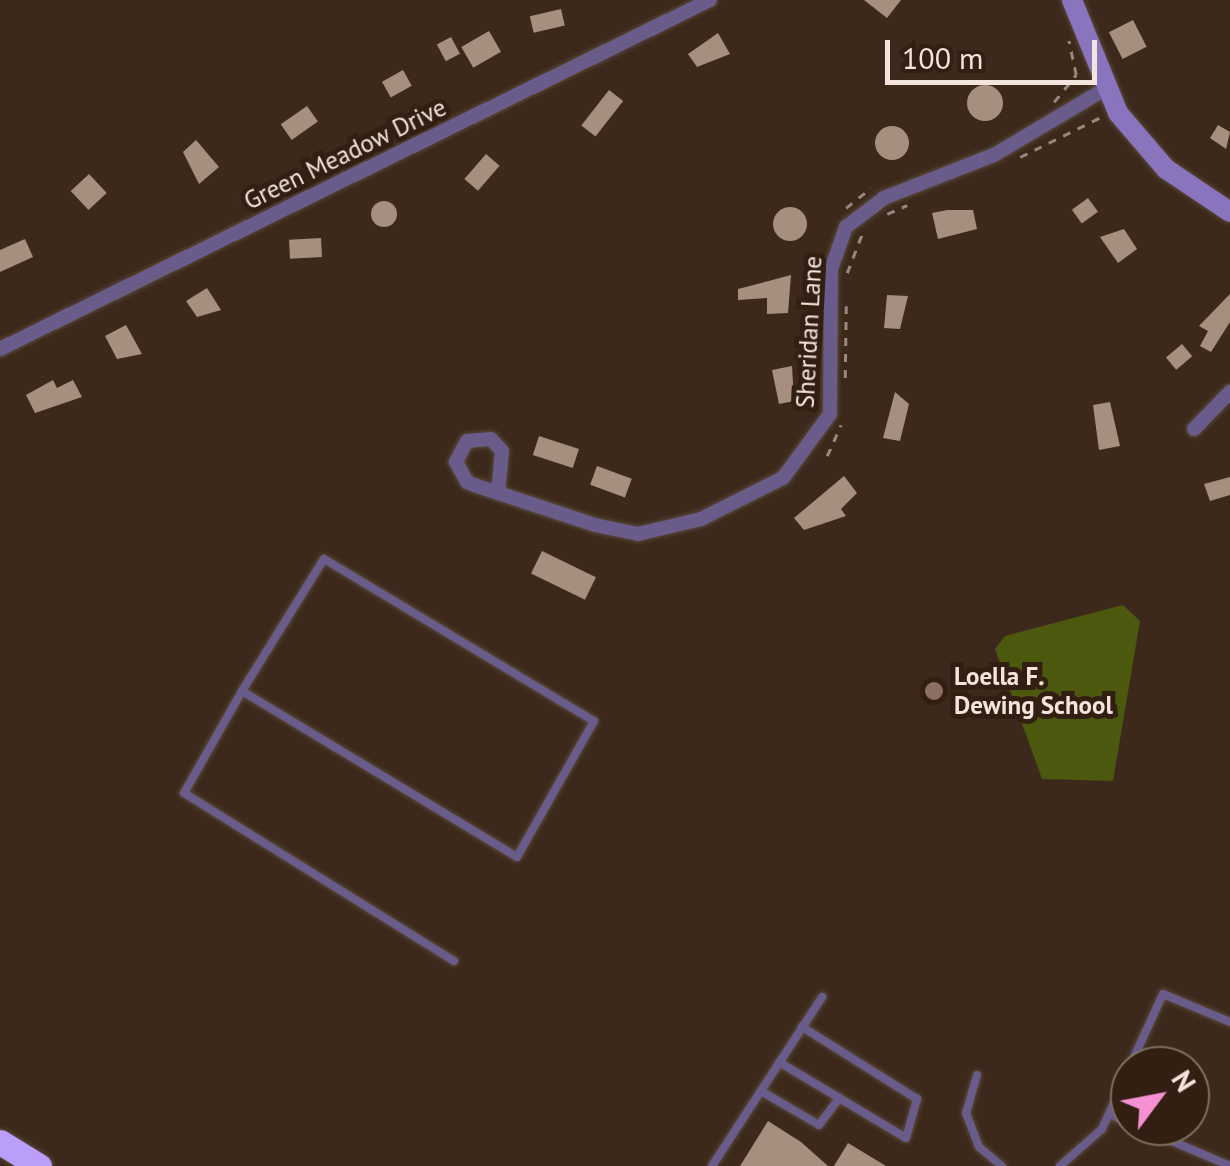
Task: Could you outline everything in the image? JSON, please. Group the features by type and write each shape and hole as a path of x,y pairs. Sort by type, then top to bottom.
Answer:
{"highway":[{"path":"0,1142 39,1166"}],"main road":[{"path":"1072,0 1105,89 1166,169 1230,212"}],"street":[{"name":"Green Meadow Drive","path":"0,348 710,0"},
{"name":"Sheridan Lane","path":"498,493 638,534 702,519 784,478 830,414 831,270 846,228 884,198 994,155 1105,89"},
{"path":"1194,429 1230,392"}],"lane":[{"path":"242,691 517,857 594,721 324,559 242,691 184,793 454,961"},
{"path":"1139,1046 1163,994 1230,1022"},
{"path":"712,1166 822,996"},
{"path":"779,1062 906,1138 916,1098 802,1027"},
{"path":"976,1075 966,1114 979,1147 1002,1166"},
{"path":"761,1090 819,1125 839,1098"},
{"path":"1062,1165 1085,1148 1109,1114"},
{"path":"1184,1146 1230,1166"}],"path":[{"path":"1040,110 1070,91 1068,37"},
{"path":"1016,160 1090,117 1112,124"},
{"path":"840,212 883,183"},
{"path":"874,220 917,201"},
{"path":"845,278 866,230"},
{"path":"845,382 846,295"},
{"path":"826,456 843,420"}],"green space":[{"path":"1123,605 1140,621 1113,781 1042,779 995,649 1005,636"}],"building":[{"path":"864,0 901,0 887,18"},
{"path":"561,9 565,26 534,33 530,16"},
{"path":"1133,20 1147,47 1123,59 1109,32"},
{"path":"489,31 501,52 473,68 461,47"},
{"path":"718,33 730,54 697,67 688,54"},
{"path":"451,37 460,54 446,61 437,45"},
{"path":"403,70 412,86 391,97 382,82"},
{"path":"985,85 998,90 1003,103 998,116 985,121 972,116 967,103 972,90"},
{"path":"609,90 623,101 595,137 581,125"},
{"path":"307,106 318,122 292,140 281,124"},
{"path":"1218,125 1230,132 1226,149 1210,138"},
{"path":"892,126 904,131 909,143 904,155 892,160 880,155 875,143 880,131"},
{"path":"196,140 219,167 199,184 183,152"},
{"path":"486,154 500,166 478,191 464,179"},
{"path":"89,174 107,193 88,210 71,191"},
{"path":"1088,198 1098,212 1082,224 1072,210"},
{"path":"384,201 393,205 397,214 393,223 384,227 375,223 371,214 375,205"},
{"path":"790,207 802,212 807,224 802,236 790,241 778,236 773,224 778,212"},
{"path":"973,210 977,229 938,239 932,213"},
{"path":"1124,229 1137,249 1118,263 1100,237"},
{"path":"321,238 322,257 290,259 289,240"},
{"path":"25,239 33,257 0,272 0,250"},
{"path":"791,275 788,313 767,314 767,298 738,300 738,289"},
{"path":"207,288 221,310 197,317 186,301"},
{"path":"1230,294 1230,322 1211,352 1200,346 1208,331 1199,326"},
{"path":"887,295 908,296 900,329 884,328"},
{"path":"126,325 142,354 117,359 105,336"},
{"path":"1182,344 1192,356 1176,370 1166,357"},
{"path":"792,366 794,401 779,404 772,370"},
{"path":"53,380 57,388 73,380 82,397 35,413 26,395"},
{"path":"895,392 909,404 900,441 883,438"},
{"path":"1110,402 1120,446 1099,450 1093,405"},
{"path":"539,436 579,449 573,468 533,455"},
{"path":"597,466 632,479 625,497 590,485"},
{"path":"844,476 857,493 841,509 846,516 804,530 794,518"},
{"path":"1230,477 1230,495 1210,501 1204,484"},
{"path":"542,551 596,577 585,600 531,573"},
{"path":"768,1121 801,1142 828,1166 740,1166"},
{"path":"848,1143 886,1166 834,1166"}],"place":[{"name":"Loella F. Dewing School","path":"934,691"}]}
